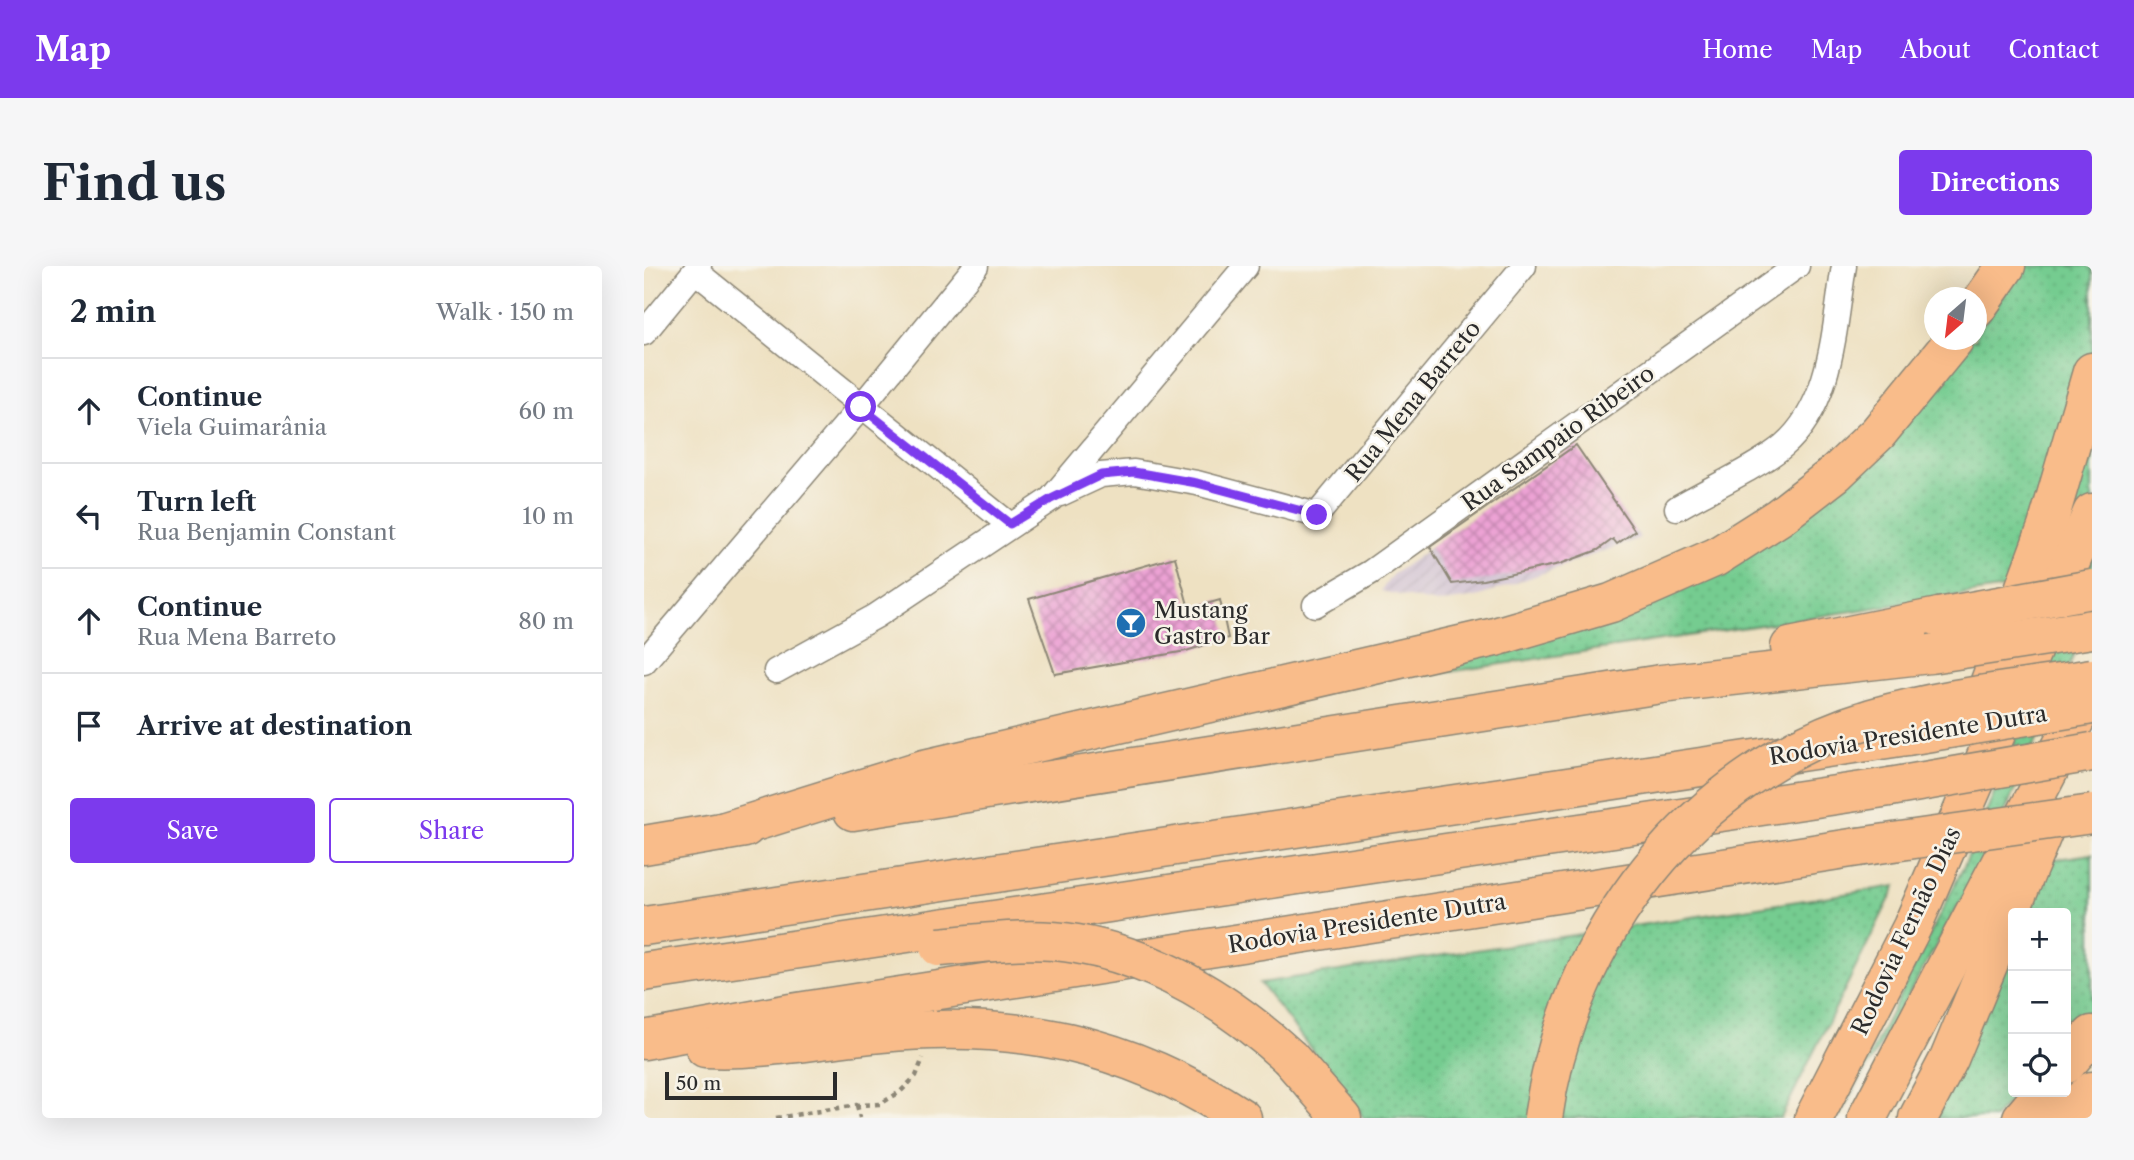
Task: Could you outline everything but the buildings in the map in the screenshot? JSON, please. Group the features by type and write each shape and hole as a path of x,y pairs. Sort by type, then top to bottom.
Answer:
{"highway":[{"path":"1987,293 2006,266"},
{"path":"722,832 924,769 1495,637 1611,603 1716,556 1779,517 1836,472 1878,433 1946,350"},
{"path":"1912,927 1918,878 2047,527 2092,372"},
{"name":"Rodovia Fernão Dias","path":"1814,1118 1912,927 2092,513"},
{"path":"1661,684 1787,648 2092,589"},
{"path":"644,845 1661,684 1930,654 2092,629"},
{"path":"1543,1118 1558,1041 1595,948 1622,905 1664,850 1724,795 1794,751 1870,719 1909,708 2092,678"},
{"path":"1867,1118 2092,688"},
{"path":"1918,1118 1949,1059 2090,726"},
{"name":"Rodovia Presidente Dutra","path":"644,926 1908,736 2090,726"},
{"name":"Rodovia Presidente Dutra","path":"644,972 1890,787 2090,726"},
{"name":"Rodovia Presidente Dutra","path":"644,1040 791,1013 1858,847 2092,814"},
{"path":"644,996 939,947 1012,941 1075,943 1114,954 1202,992 1248,1022 1290,1058 1342,1118"},
{"path":"644,1040 675,1046 716,1049 934,1031 1025,1035 1072,1041 1114,1053 1172,1077 1242,1118"},
{"path":"2071,1059 2092,1035"},
{"path":"2061,1118 2092,1091"},
{"path":"2022,1118 2040,1097"}],"street":[{"path":"644,662 861,407 976,266"},
{"path":"776,671 876,616 1051,499 1247,266"},
{"name":"Rua Mena Barreto","path":"1051,499 1101,475 1134,472 1209,486 1317,515 1524,266"},
{"name":"Rua Sampaio Ribeiro","path":"1315,605 1371,572 1797,266"},
{"path":"1676,508 1783,446 1802,426 1817,397 1827,366 1844,266"},
{"path":"644,334 697,269 861,407 1010,524"}],"path":[{"path":"776,1118 880,1104 900,1092 916,1076 934,1031"},
{"path":"858,1105 860,1118"}],"shaded area":[{"path":"1576,445 1640,538 1477,597 1437,603 1381,591 1392,575"}],"green space":[{"path":"2023,266 2092,266 2092,614 1982,864 1839,1118 1966,862 2083,574 1429,675 1423,673 1667,596 1960,350 1987,350 1987,318"},
{"path":"2092,854 2092,1008 2071,1031 2071,908 2029,908 2051,860"},
{"path":"1896,886 1781,1118 1364,1118 1260,983"},
{"path":"2008,956 2008,1097 2013,1097 1994,1118 1937,1118"}],"place":[{"name":"Mustang Gastro Bar","path":"1131,623"}],"route":[{"path":"861,407 1010,524 1051,499 1101,475 1134,472 1197,483 1312,516 1317,515"}]}
